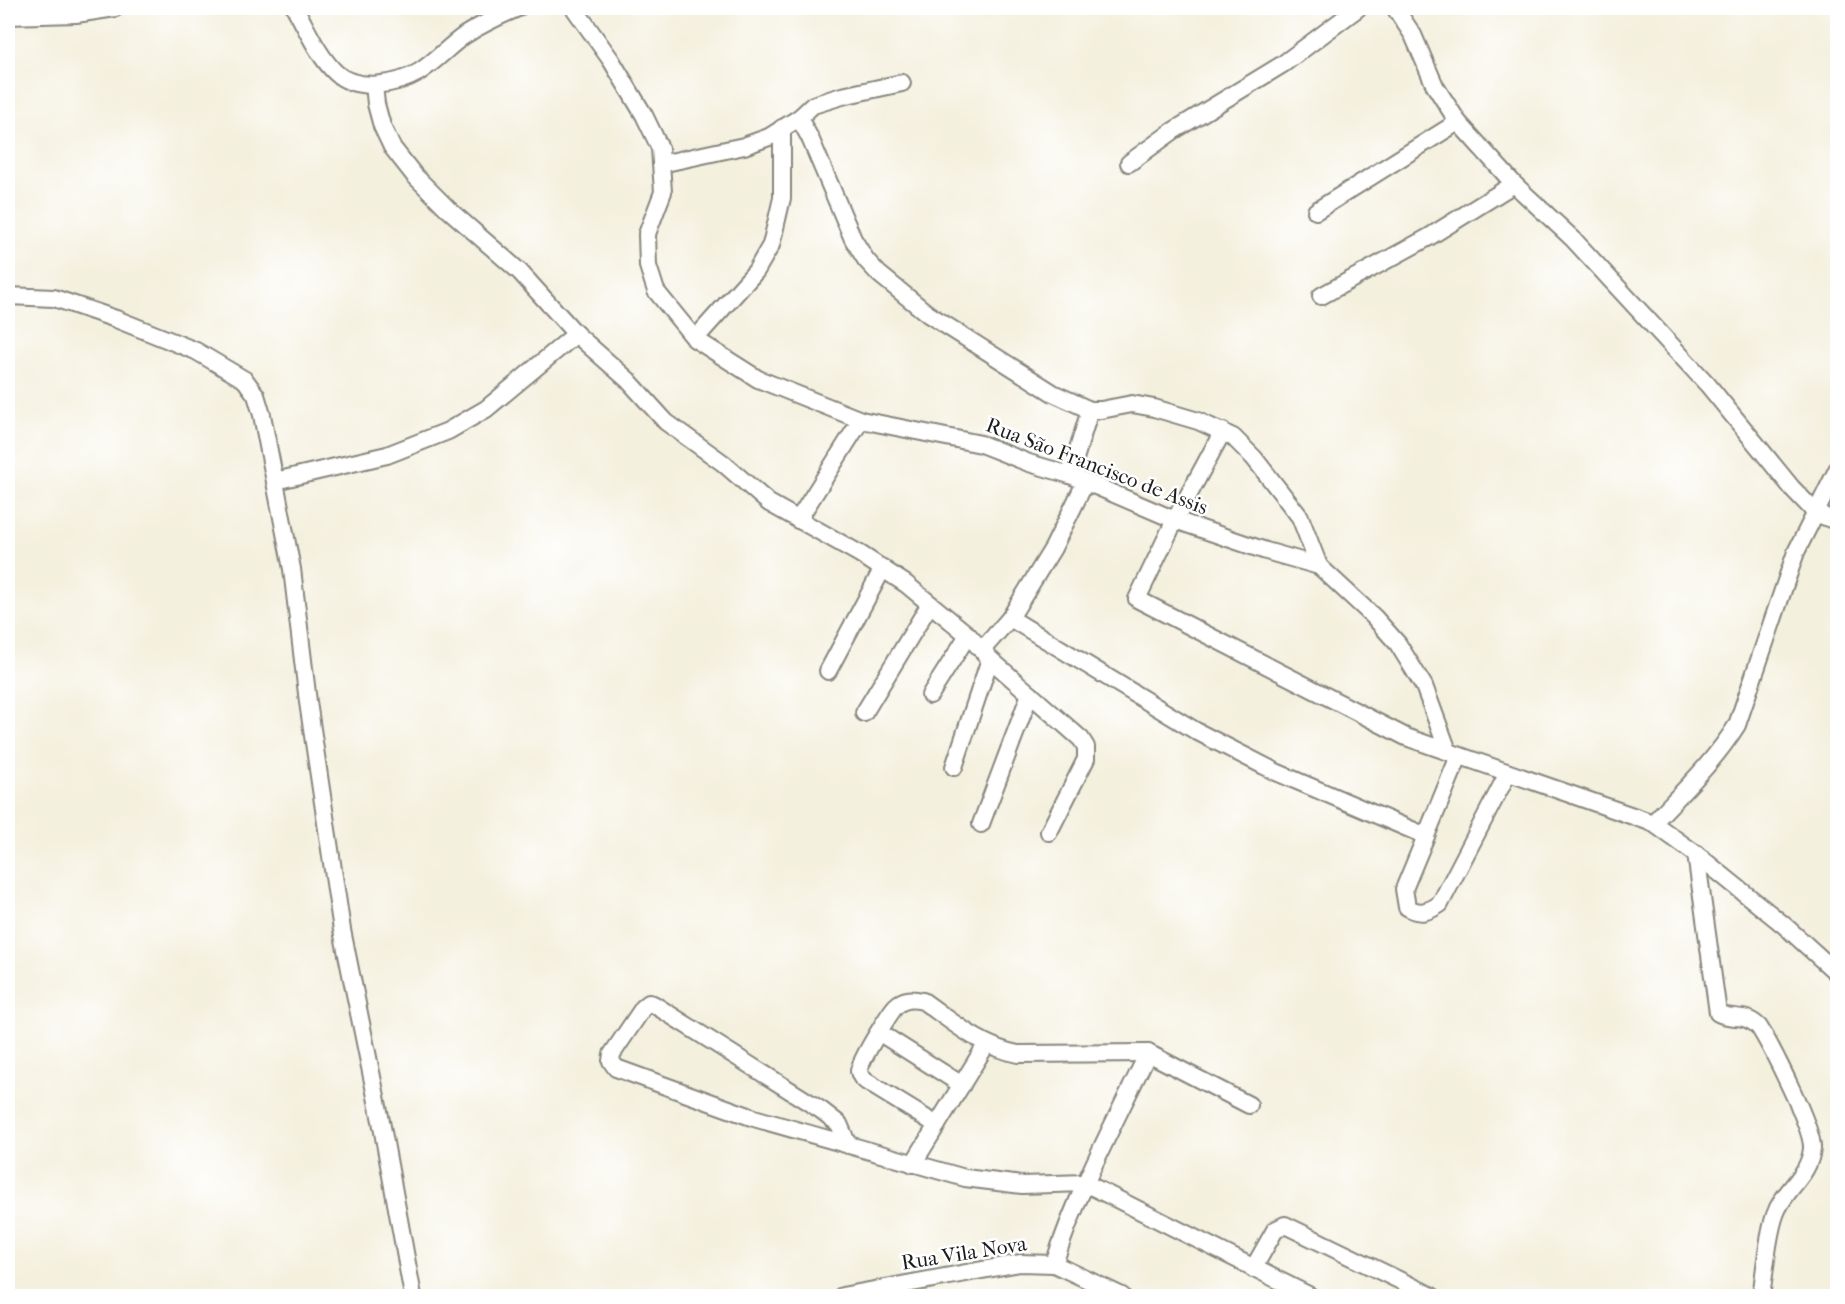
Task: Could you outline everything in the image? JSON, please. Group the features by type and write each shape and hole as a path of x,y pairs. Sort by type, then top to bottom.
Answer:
{"street":[{"path":"8,16 76,14 115,8"},
{"path":"295,8 321,55 339,76 349,81 374,86 397,81 419,72 463,36 488,21 518,8"},
{"name":"Rua São Francisco de Assis","path":"574,8 612,60 660,148 663,192 648,234 648,266 656,291 695,339 758,380 861,420 981,444 1070,475 1175,520 1266,551 1319,566 1374,617 1398,644 1424,686 1454,753"},
{"path":"1129,163 1173,131 1283,64 1359,8"},
{"path":"1395,8 1413,34 1435,86 1458,122 1514,184 1573,239 1708,385 1778,472 1816,513 1838,522"},
{"path":"661,164 744,146 769,137 799,118 813,105 902,83"},
{"path":"374,86 382,126 392,147 414,175 448,209 520,272 576,334 628,381 666,422 723,463 770,503 882,568 930,603 1081,739 1087,752 1071,791 1049,832"},
{"path":"799,118 810,138 853,239 866,260 879,274 928,314 1053,393 1090,410 1132,404 1154,408 1198,421 1233,437 1254,458 1300,517 1319,566"},
{"path":"1316,211 1458,122"},
{"path":"695,339 756,271 771,245 782,198 782,128"},
{"path":"1321,296 1429,237 1514,184"},
{"path":"8,296 54,298 81,306 196,351 245,380 256,395 262,415 292,569 308,702 342,930 381,1121 413,1296"},
{"path":"275,481 387,455 448,431 486,409 576,334"},
{"path":"1070,475 1090,410"},
{"path":"798,520 861,420"},
{"path":"1223,431 1175,520 1137,599 1406,737 1653,823 1696,854 1785,926 1838,974"},
{"path":"1653,823 1710,762 1726,743 1737,724 1796,552 1838,468"},
{"path":"954,767 986,654 1053,548 1085,483"},
{"path":"828,671 882,568"},
{"path":"864,713 930,603"},
{"path":"1010,618 1196,731 1276,772 1426,836"},
{"path":"930,695 968,635"},
{"path":"981,824 1030,694"},
{"path":"1454,753 1426,836 1404,889 1407,906 1413,911 1423,913 1440,904 1508,773"},
{"path":"1696,854 1718,1013 1745,1017 1759,1027 1811,1137 1810,1159 1797,1183 1785,1197 1774,1216 1761,1296"},
{"path":"937,1125 861,1077 859,1066 896,1006 912,998 923,1001 986,1044 1001,1051 1018,1054 1148,1053 1249,1105"},
{"path":"848,1145 839,1124 821,1110 653,1004 645,1004 612,1054 611,1061 616,1068 754,1118 914,1164 965,1178 1023,1185 1085,1183 1310,1296"},
{"path":"880,1033 962,1085"},
{"path":"914,1164 986,1044"},
{"path":"1054,1264 1066,1227 1085,1183 1148,1053"},
{"path":"1253,1269 1275,1230 1285,1225 1432,1296"},
{"name":"Rua Vila Nova","path":"842,1296 1020,1263 1054,1264 1122,1296"}]}
